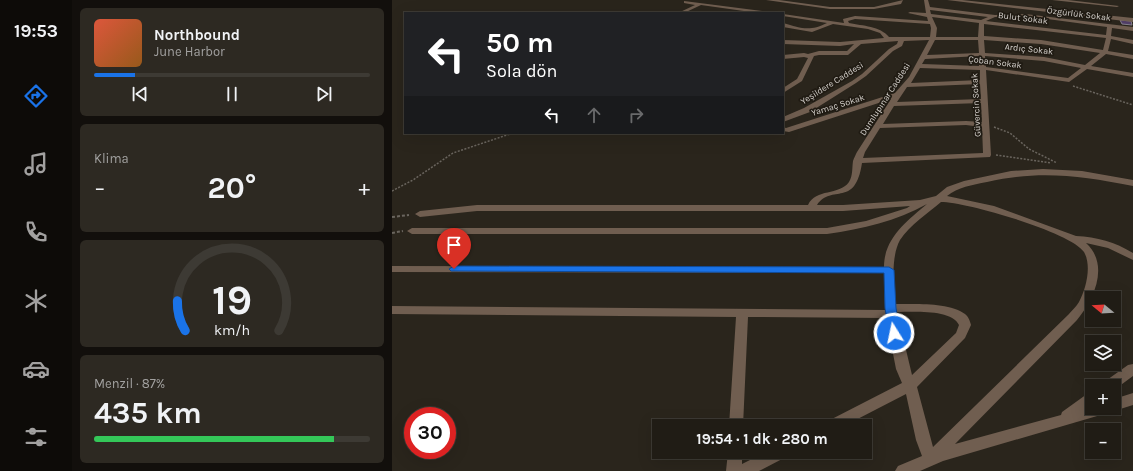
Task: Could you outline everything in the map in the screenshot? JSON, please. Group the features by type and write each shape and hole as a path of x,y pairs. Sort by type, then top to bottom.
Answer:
{"street":[{"path":"682,12 708,0"},
{"path":"768,0 779,0"},
{"path":"774,0 828,8 874,8 899,2 901,0"},
{"path":"949,0 1133,20"},
{"path":"1018,8 1019,0"},
{"path":"1054,0 1117,6"},
{"path":"1115,0 1122,19"},
{"path":"686,2 762,12"},
{"path":"798,8 804,4"},
{"path":"1003,15 1007,6"},
{"path":"927,8 934,28 933,38"},
{"name":"Özgürlük Sokak","path":"927,8 995,16 1025,16 1133,29"},
{"name":"Bulut Sokak","path":"910,13 927,8 982,21 1108,37 1133,42"},
{"path":"688,9 702,11"},
{"path":"784,15 792,12"},
{"path":"784,15 831,23 847,24 879,31 888,40"},
{"path":"982,21 995,16"},
{"path":"847,24 845,20 855,17 931,23"},
{"path":"903,21 906,27"},
{"name":"Güvercin Sokak","path":"982,21 981,38 987,155"},
{"path":"784,25 817,31 831,23"},
{"path":"1069,80 1105,52 1110,26"},
{"path":"800,29 795,35 803,42"},
{"path":"908,33 911,39"},
{"name":"Dumlupınar Caddesi","path":"811,208 813,202 816,200 849,187 854,178 860,152 879,126 897,95 912,78 933,38"},
{"path":"784,42 826,44 859,43 900,39 981,38 1027,41 1133,57"},
{"name":"Yeşildere Caddesi","path":"784,120 807,110 859,79 891,50 900,45 900,39"},
{"path":"784,57 809,56 817,53 848,53 859,43"},
{"name":"Ardıç Sokak","path":"923,57 982,54 1044,59 1133,75"},
{"path":"784,89 800,80 811,57 809,56"},
{"name":"Çoban Sokak","path":"918,66 974,67 1069,80"},
{"path":"905,85 984,82"},
{"name":"Yamaç Sokak","path":"784,129 786,130 897,95"},
{"path":"892,104 985,101"},
{"path":"879,126 960,123 986,125"},
{"path":"857,161 987,155"},
{"path":"931,459 923,440 910,385 903,369 891,311 889,254 896,239 913,221 950,190 960,185 984,179 1028,172 1069,173 1133,183"},
{"path":"412,231 827,231 863,226 908,212 928,200 939,199 994,208 1073,239 1086,248 1093,263 1090,285 1084,304 1067,323 931,459"},
{"path":"420,214 477,208 811,208 921,203"},
{"path":"1073,239 1105,242 1118,247 1133,257"},
{"path":"392,269 889,270"},
{"path":"392,310 742,314 891,311 950,312 966,321 965,330 961,335 910,385 844,419"},
{"path":"736,419 742,314"},
{"path":"1119,379 1133,369"},
{"path":"1121,403 1133,399"},
{"path":"1061,421 1085,403"},
{"path":"903,471 931,459 1085,414"},
{"path":"734,471 735,459"},
{"path":"744,471 767,459"}],"path":[{"path":"1069,80 1067,82 1068,84 1133,105"},
{"path":"986,125 999,128 1010,133 1029,149 1059,164 987,155"},
{"path":"392,191 413,180 453,153 510,134"},
{"path":"392,217 420,214"}],"building":[{"path":"1120,20 1131,21 1132,25 1122,24"}],"route":[{"path":"454,269 889,270 889,297 894,333"}]}
